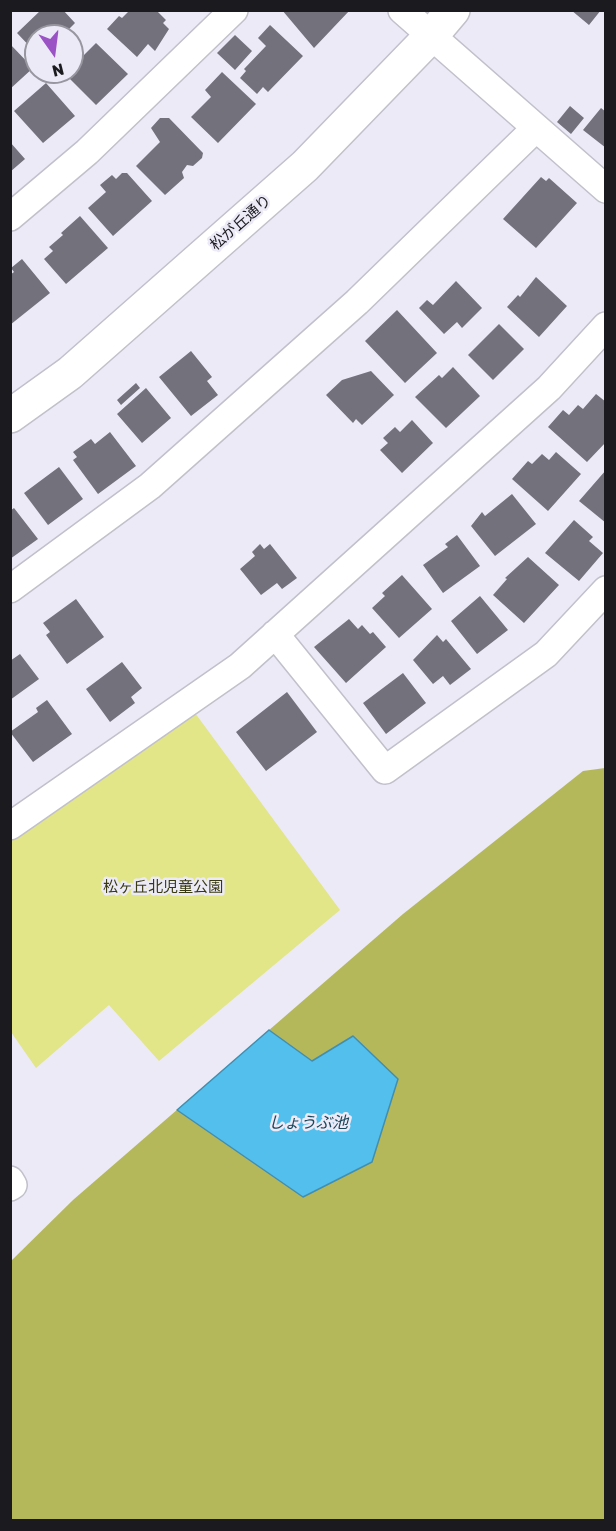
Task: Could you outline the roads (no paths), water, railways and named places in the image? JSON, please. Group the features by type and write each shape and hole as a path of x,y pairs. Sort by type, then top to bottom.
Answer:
{"street":[{"path":"10,217 87,152 234,10"},
{"path":"402,10 606,189"},
{"name":"松が丘通り","path":"10,417 70,373 305,166 431,36 453,10"},
{"path":"10,589 158,478 357,302 536,128"},
{"path":"10,826 240,666 540,396 606,326"},
{"path":"274,634 385,770 546,654 606,590"},
{"path":"10,1180 13,1185 10,1187"}],"water":[{"name":"しょうぶ池","path":"269,1030 312,1061 353,1036 398,1079 372,1162 303,1197 177,1110"}],"park label":[{"name":"松ヶ丘北児童公園","path":"163,888"}]}
